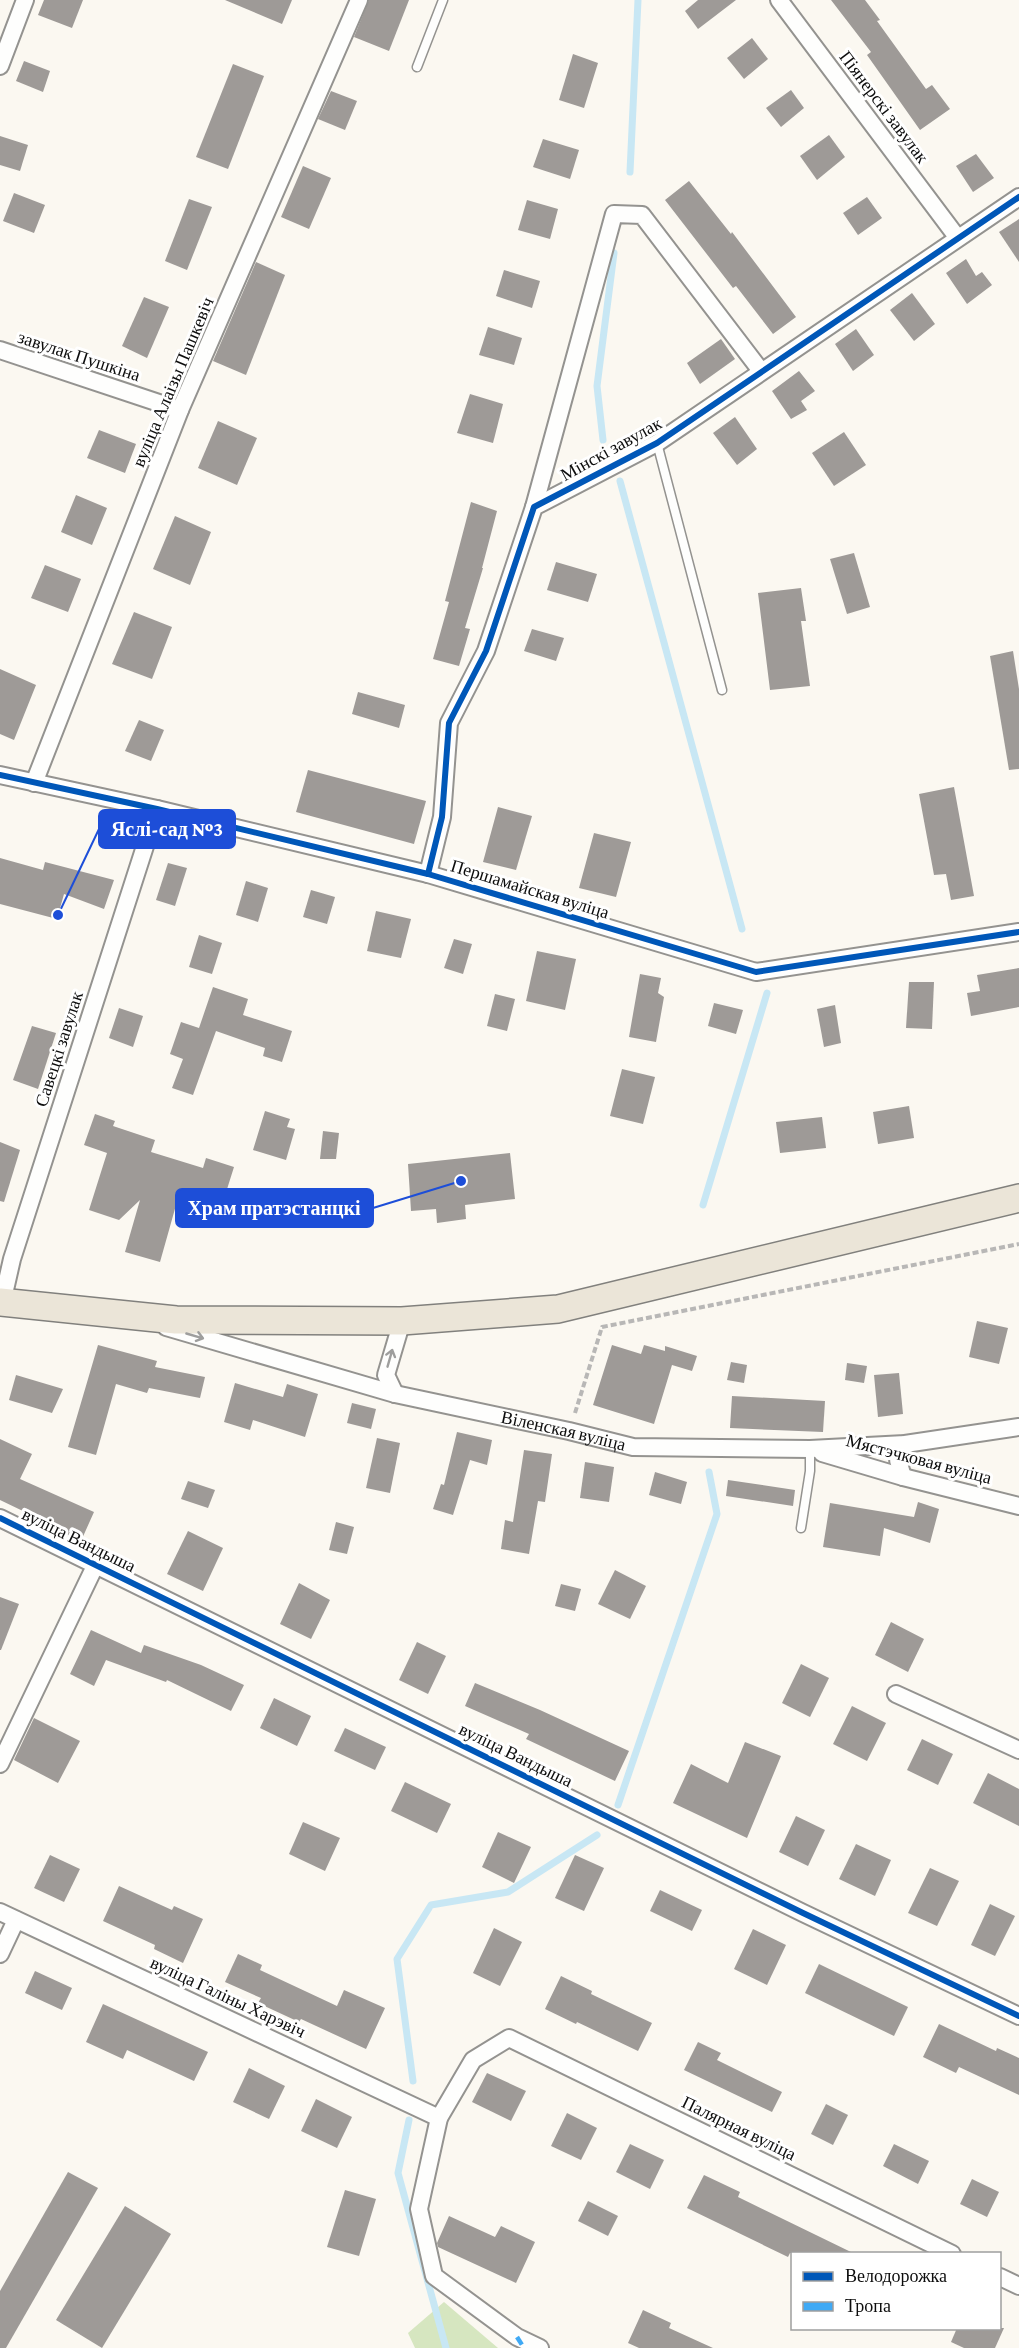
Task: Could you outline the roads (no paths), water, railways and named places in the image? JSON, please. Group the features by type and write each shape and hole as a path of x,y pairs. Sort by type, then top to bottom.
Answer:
{"main road":[{"name":"Віленская вуліца","path":"1,1304 176,1320 402,1321 558,1309 1019,1198"}],"street":[{"path":"0,66 25,0"},
{"name":"вуліца Алаізы Пашкевіч","path":"34,783 180,410 359,0"},
{"name":"Піянерскі завулак","path":"779,0 957,237"},
{"name":"Мінскі завулак","path":"534,507 657,443 1019,197"},
{"name":"Мінскі завулак","path":"428,874 442,817 449,723 486,651 534,507 614,214 642,215 761,371"},
{"name":"завулак Пушкіна","path":"0,350 180,410"},
{"name":"Першамайская вуліца","path":"0,775 157,809 428,874 756,972 1019,932"},
{"name":"Савецкі завулак","path":"1,1304 12,1259 157,809"},
{"name":"Віленская вуліца","path":"119,1315 395,1394 633,1447 810,1449 905,1444 1019,1427"},
{"path":"395,1394 386,1375 402,1321"},
{"path":"903,1477 898,1460 905,1444"},
{"name":"Мястэчковая вуліца","path":"810,1449 903,1477 1019,1506"},
{"name":"вуліца Вандыша","path":"0,1518 803,1913 1019,2016"},
{"path":"0,1764 96,1564"},
{"path":"896,1694 1019,1750"},
{"name":"вуліца Галіны Харэвіч","path":"0,1912 439,2118"},
{"path":"0,1954 16,1920"},
{"name":"Палярная вуліца","path":"439,2118 473,2060 509,2038 950,2252"},
{"path":"439,2118 419,2210 434,2276 517,2337 540,2348"},
{"path":"1001,2278 1019,2286"}],"lane":[{"path":"417,67 443,0"},
{"path":"657,443 722,690"},
{"path":"801,1528 810,1471 810,1449"}],"waterway":[{"path":"630,172 638,0"},
{"path":"603,440 597,386 614,253"},
{"path":"620,481 742,929"},
{"path":"703,1205 767,993"},
{"path":"618,1805 717,1514 709,1472"},
{"path":"413,2081 397,1959 431,1905 508,1892 597,1835"},
{"path":"409,2120 398,2173 446,2348"}],"place":[{"name":"Яслі-сад №3","path":"58,915"},
{"name":"Храм пратэстанцкі","path":"461,1181"}]}
